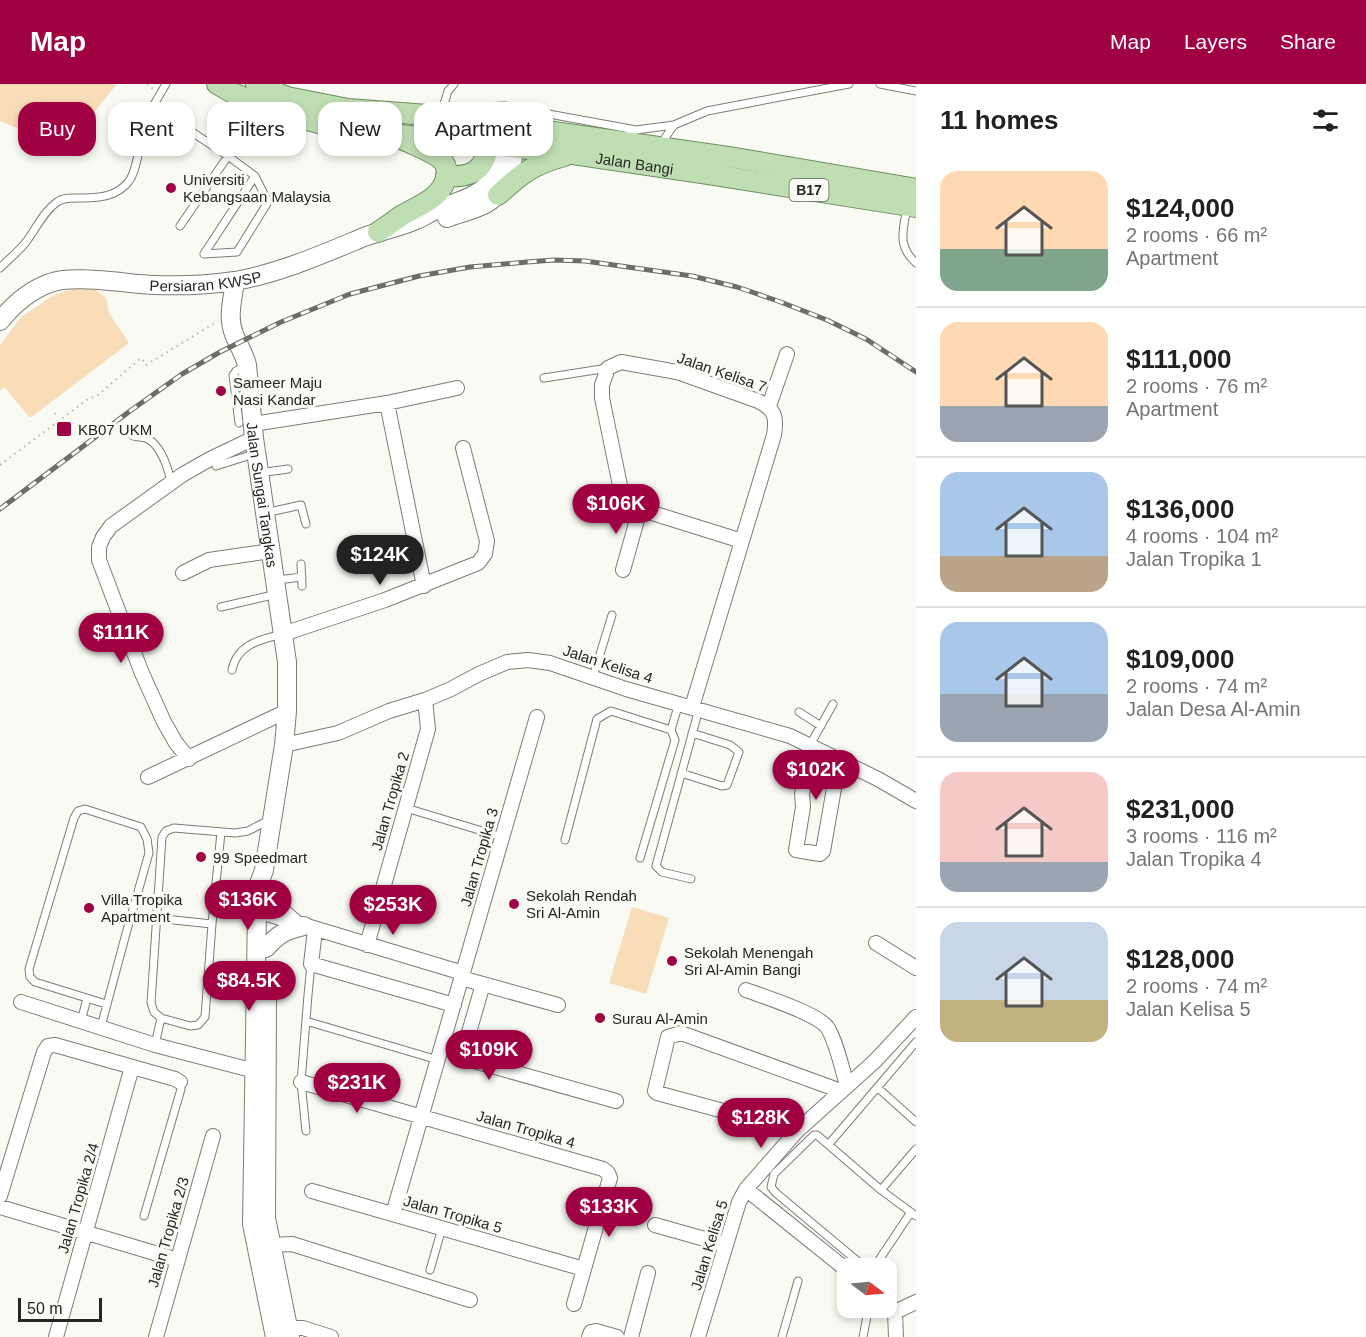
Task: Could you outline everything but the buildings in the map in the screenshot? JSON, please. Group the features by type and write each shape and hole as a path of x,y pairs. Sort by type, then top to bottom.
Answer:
{"main road":[{"name":"Jalan Bangi","path":"216,84 281,113 318,123"},
{"name":"Jalan Bangi","path":"256,84 287,97 348,109 414,114"},
{"name":"Jalan Bangi","path":"553,125 564,125 616,141 735,158 913,201"},
{"path":"378,232 436,196 446,177 447,168 442,161 402,140"},
{"name":"Jalan Bangi","path":"553,152 913,201"},
{"path":"498,195 521,174 534,166 573,154"},
{"path":"446,177 464,177 479,169 491,156"}],"street":[{"name":"Persiaran KWSP","path":"0,321 19,301 50,283 60,280 199,285 256,276 291,265 416,220 475,195 491,181 501,156"},
{"path":"498,195 513,161 509,156"},
{"name":"Persiaran KWSP","path":"416,220 441,220 480,207 498,195"},
{"name":"Jalan Sungai Tangkas","path":"235,280 231,319 247,365 251,435 266,513 287,662 287,716 284,744 264,870 259,884 262,913"},
{"path":"769,406 787,354"},
{"name":"Jalan Kelisa 7","path":"608,368 621,362 677,372 769,406 775,416 776,425 690,706"},
{"path":"608,368 602,385 602,398 623,500 630,506 742,541"},
{"path":"189,759 168,729 141,672 99,560 99,547 103,537 111,526 171,482 251,435 457,388"},
{"path":"387,403 424,586"},
{"path":"283,634 424,586 478,563 485,554 487,541 463,448"},
{"path":"623,570 640,509"},
{"path":"183,573 209,560 271,551"},
{"name":"Jalan Kelisa 4","path":"284,744 338,733 389,711 425,700 507,662 528,660 550,663 626,688 790,736 878,779 916,801"},
{"name":"Jalan Tropika 2","path":"367,945 428,729 425,700"},
{"path":"148,777 287,716"},
{"name":"Jalan Tropika 3","path":"393,1214 537,717"},
{"path":"813,746 802,793 803,807 796,850 815,855 823,851 839,760"},
{"path":"264,870 269,891 262,913 260,1073 266,1218 280,1335"},
{"path":"269,891 276,907 304,926 311,964 454,1005"},
{"path":"262,913 462,975 483,984 558,1005"},
{"path":"262,913 266,948 252,1224 280,1335"},
{"path":"266,948 283,932 304,926"},
{"path":"876,943 916,968"},
{"path":"483,984 465,1046 467,1057 474,1061 616,1101"},
{"path":"746,990 813,1016 827,1027 833,1041 844,1088"},
{"path":"21,1002 155,1045 260,1073"},
{"name":"Jalan Kelisa 5","path":"698,1337 739,1202 746,1189 797,1131 875,1061 916,1017"},
{"path":"797,1131 657,1093 655,1091 668,1037 681,1033 844,1088"},
{"path":"0,1196 44,1052 48,1046 55,1046 180,1082"},
{"name":"Jalan Tropika 2/4","path":"56,1337 132,1067"},
{"name":"Jalan Tropika 4","path":"302,1082 603,1169 608,1173 610,1178 574,1304"},
{"name":"Jalan Tropika 2/3","path":"156,1337 213,1136"},
{"path":"746,1189 837,1262"},
{"name":"Jalan Tropika 5","path":"312,1191 584,1269"},
{"path":"0,1207 178,1260"},
{"path":"655,1225 726,1245"},
{"path":"271,1245 292,1244 470,1300"},
{"path":"631,1337 648,1273"},
{"path":"897,1307 916,1302"},
{"path":"893,1318 896,1337"},
{"path":"280,1335 303,1328 332,1337"},
{"path":"589,1337 591,1332 596,1331 617,1337"}],"lane":[{"path":"155,102 166,84"},
{"path":"445,102 448,92 454,84"},
{"path":"553,121 564,125 636,130 674,124 707,111 849,84"},
{"path":"880,84 916,90"},
{"path":"658,147 674,124"},
{"path":"616,141 636,130"},
{"path":"0,268 25,243 44,215 58,201 112,195 120,190 130,180 137,156"},
{"path":"180,226 228,156 255,176 268,202 237,252 204,254 255,176"},
{"path":"913,201 903,235 904,247 908,256 916,263"},
{"path":"544,378 608,368"},
{"path":"216,466 251,435"},
{"path":"133,436 148,439 158,449 168,467 171,482"},
{"path":"259,473 288,469"},
{"path":"266,513 301,505 306,524"},
{"path":"301,564 302,586"},
{"path":"221,608 302,577"},
{"path":"593,677 612,615"},
{"path":"232,670 239,654 251,644 257,640 283,634"},
{"path":"813,746 833,704"},
{"path":"672,730 690,706"},
{"path":"690,706 692,733 656,866 662,872 691,879"},
{"path":"565,840 597,719 611,711 672,730"},
{"path":"799,712 821,726"},
{"path":"640,858 675,740 672,730"},
{"path":"681,773 722,786 727,785 739,752 730,745 692,733"},
{"path":"406,808 502,837"},
{"path":"101,1027 149,853 147,839 141,827 85,809 78,811 74,818 28,969 30,977 35,982 106,1005"},
{"path":"221,832 205,1017 198,1025 190,1026 161,1018 154,1012 151,1003 162,837 166,831 174,828 235,833 248,831 272,819"},
{"path":"155,918 212,924"},
{"path":"306,1131 302,1082 311,964"},
{"path":"81,1021 87,999"},
{"path":"155,1045 161,1018"},
{"path":"306,1021 438,1060"},
{"path":"829,1144 916,1042"},
{"path":"144,1216 181,1089 180,1082"},
{"path":"878,1088 916,1122"},
{"path":"854,1258 771,1187 774,1174 814,1135 829,1144 881,1190 914,1214 881,1258"},
{"path":"881,1190 916,1149"},
{"path":"430,1270 442,1228"},
{"path":"782,1337 798,1281"},
{"path":"862,1337 866,1318"}],"path":[{"path":"0,465 88,399 99,395 141,358 146,365 221,319 231,319"},
{"path":"55,413 59,420"}],"shaded area":[{"path":"0,84 117,84 96,110 96,102 18,102 18,129 0,121"},
{"path":"75,288 94,288 106,298 109,313 129,343 30,418 4,387 0,391 0,345 21,317 54,295"},
{"path":"632,907 669,918 646,994 609,983"}],"railway":[{"path":"0,509 130,411 182,374 220,352 281,322 350,294 419,276 470,267 554,260 585,261 692,276 737,287 827,320 866,339 916,372"}],"place":[{"name":"Universiti Kebangsaan Malaysia","path":"171,188"},
{"name":"Sameer Maju Nasi Kandar","path":"221,391"},
{"name":"KB07 UKM","path":"64,429"},
{"name":"99 Speedmart","path":"201,857"},
{"name":"Sekolah Rendah Sri Al-Amin","path":"514,904"},
{"name":"Villa Tropika Apartment","path":"89,908"},
{"name":"Sekolah Menengah Sri Al-Amin Bangi","path":"672,961"},
{"name":"Surau Al-Amin","path":"600,1018"}]}
